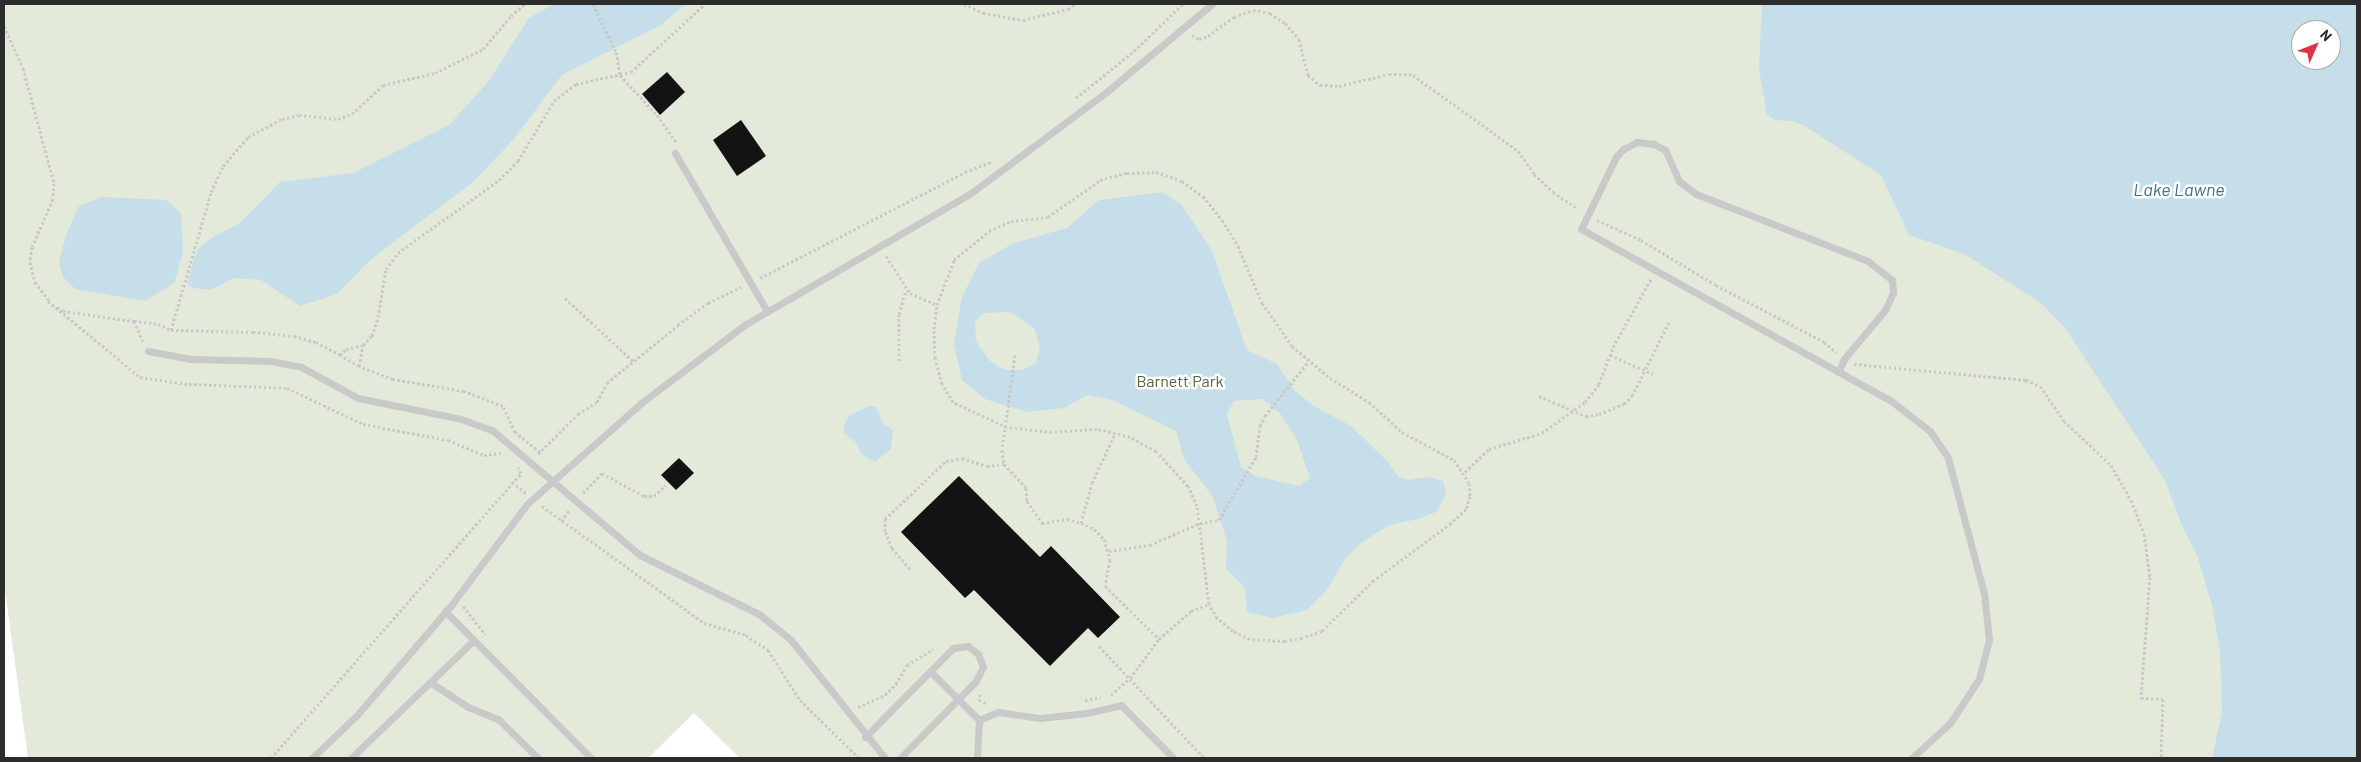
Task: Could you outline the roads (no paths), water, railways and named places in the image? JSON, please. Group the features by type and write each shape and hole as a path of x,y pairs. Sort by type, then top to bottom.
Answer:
{"lane":[{"path":"312,758 357,715 445,611 501,536 533,499 676,374 767,311 881,247 971,193 1038,146 1212,4"},
{"path":"1838,372 1844,359 1885,310 1893,293 1892,280 1868,261 1696,194 1679,181 1665,150 1654,144 1637,142 1623,149 1616,157 1581,230 1838,372 1890,400 1930,431 1948,458 1984,593 1989,640 1978,679 1950,723 1912,758"},
{"path":"679,151 767,311"},
{"path":"148,351 191,359 257,360 301,367 358,398 461,419 492,430 551,483 640,555 759,614 791,640 865,737 885,758"},
{"path":"445,611 590,758"},
{"path":"351,758 474,640"},
{"path":"865,737 953,648 968,646 978,654 983,667 976,681 900,758"},
{"path":"930,671 979,720 977,758"},
{"path":"430,682 468,707 498,719 538,758"},
{"path":"979,720 998,712 1040,718 1087,714 1121,704 1173,758"}],"water":[{"path":"554,4 686,4 661,25 562,75 513,140 474,181 369,261 337,294 300,306 261,280 234,278 211,290 193,288 187,284 197,250 210,239 240,223 280,182 353,173 449,125 488,82 529,18"},
{"name":"Lake Lawne","path":"1762,4 2357,4 2357,758 2212,758 2222,712 2220,650 2212,606 2197,555 2182,526 2165,480 2065,328 2041,303 1964,254 1909,235 1881,175 1803,125 1792,121 1775,120 1767,115 1759,69"},
{"path":"1162,192 1181,204 1212,251 1247,350 1277,364 1295,391 1314,406 1351,426 1387,461 1399,477 1409,480 1426,477 1443,481 1446,495 1436,512 1418,519 1389,525 1361,543 1345,559 1327,590 1307,610 1273,618 1247,612 1245,588 1226,569 1227,541 1213,497 1184,459 1176,431 1112,400 1087,395 1064,408 1027,412 985,399 962,380 954,344 962,297 979,263 1014,243 1067,228 1099,200","holes":["1010,312 1034,328 1040,347 1036,363 1022,370 1005,370 990,361 976,341 975,322 983,313","1262,399 1279,412 1297,440 1310,478 1299,486 1256,476 1241,467 1227,414 1234,401"]},
{"path":"102,197 167,200 181,213 183,252 175,282 146,301 75,289 63,277 59,262 65,238 79,206"},
{"path":"869,406 876,407 883,423 893,430 891,449 875,462 861,454 856,442 844,433 844,425 850,415"}],"park label":[{"name":"Barnett Park","path":"1180,381"}]}
